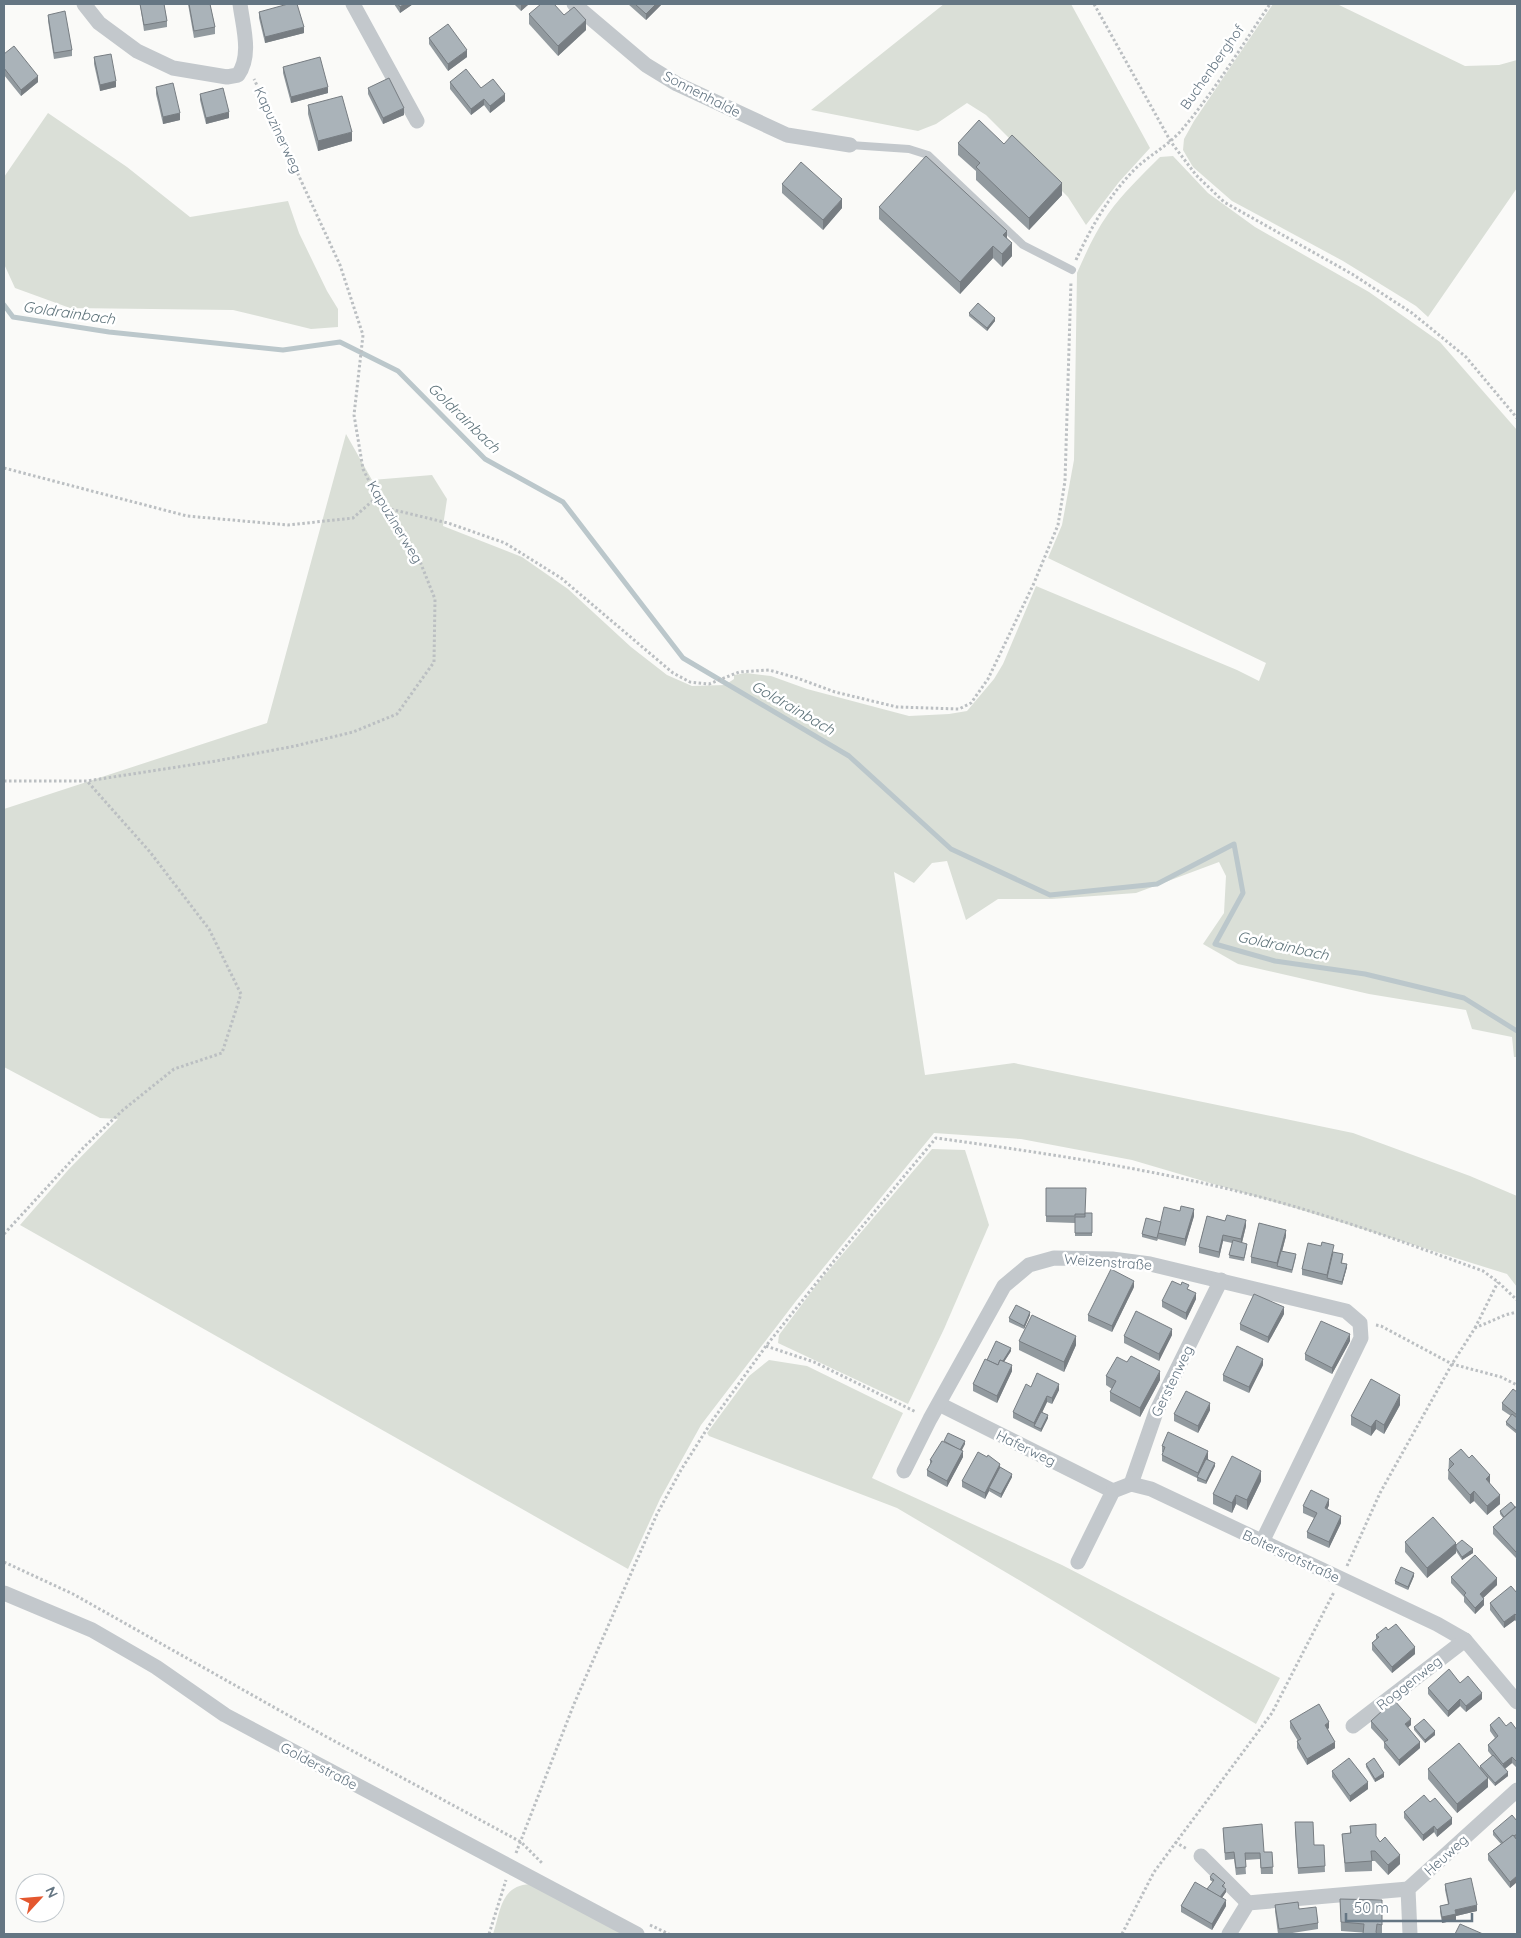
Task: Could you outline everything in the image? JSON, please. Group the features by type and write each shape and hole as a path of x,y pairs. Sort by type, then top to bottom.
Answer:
{"street":[{"path":"84,4 99,23 137,51 173,68 227,77 238,75 244,66 246,46 240,4"},
{"path":"353,4 417,121"},
{"name":"Sonnenhalde","path":"574,4 646,65 678,84 787,135 850,145"},
{"name":"Weizenstraße","path":"904,1471 930,1419 1004,1286 1029,1265 1054,1258 1112,1259 1150,1264 1346,1311 1360,1323"},
{"name":"Gerstenweg","path":"1131,1484 1156,1412 1221,1280"},
{"path":"1262,1542 1361,1338 1360,1323"},
{"name":"Haferweg","path":"939,1404 1113,1491"},
{"path":"1078,1562 1113,1491 1131,1484"},
{"name":"Boltersrotstraße","path":"1131,1484 1151,1489 1437,1624 1465,1640 1517,1702"},
{"name":"Golderstraße","path":"4,1593 92,1630 156,1667 224,1715 509,1866 641,1928"},
{"name":"Roggenweg","path":"1354,1726 1465,1640"},
{"name":"Heuweg","path":"1408,1889 1517,1790"},
{"path":"1201,1856 1248,1903"},
{"path":"1248,1903 1408,1889 1410,1934"},
{"path":"1229,1934 1248,1903"}],"lane":[{"path":"850,145 909,149 928,156 1023,245 1072,270"}],"path":[{"path":"1094,4 1171,142 1196,176 1224,202 1352,274 1425,323 1466,356 1517,418"},
{"name":"Buchenberghof","path":"386,508 448,523 506,543 561,578 673,673 690,682 709,684 739,672 770,670 835,692 897,707 959,709 971,703 988,679 1034,583 1058,525 1065,481 1069,305 1072,270 1087,236 1113,195 1145,160 1171,142 1196,112 1270,4"},
{"name":"Kapuzinerweg","path":"4,781 87,781 216,761 295,746 353,732 397,714 434,662 435,599 417,554 377,497 363,468 354,415 363,335 340,265 257,83 244,66"},
{"path":"4,468 187,516 288,525 353,518 377,497"},
{"path":"4,1234 85,1146 123,1110 174,1069 222,1053 240,994 209,929 150,852 87,781"},
{"path":"521,1842 574,1704 658,1514 681,1470 712,1421 766,1346 936,1138 1097,1161 1260,1197 1363,1227 1483,1271 1517,1300"},
{"path":"1122,1934 1154,1872 1272,1713 1341,1580 1380,1493 1452,1364 1475,1328 1498,1282"},
{"path":"1475,1328 1517,1312"},
{"path":"1360,1323 1381,1326 1452,1364 1501,1377 1517,1385"},
{"path":"766,1346 814,1362 930,1419"},
{"path":"4,1562 73,1594 325,1736 521,1842 540,1863 548,1868"},
{"path":"489,1934 509,1866"},
{"path":"641,1928 669,1934"}],"shaded area":[{"path":"944,4 1071,4 1150,148 1119,182 1086,225 1068,197 986,115 967,103 936,124 918,131 811,110"},
{"path":"1273,4 1337,4 1465,66 1499,65 1517,60 1517,188 1428,317 1416,306 1343,261 1232,201 1193,167 1183,150 1184,139 1194,121"},
{"path":"48,113 127,167 190,217 288,201 299,233 327,291 338,309 338,327 311,329 233,310 70,308 15,288 4,264 4,177"},
{"path":"1173,156 1208,193 1255,227 1369,292 1440,342 1517,430 1517,1057 1514,1057 1512,1037 1472,1029 1466,1010 1369,994 1238,964 1203,944 1224,913 1226,876 1219,862 1136,893 1052,899 998,899 966,920 947,861 932,863 914,883 894,872 925,1075 1014,1063 1353,1133 1470,1176 1517,1196 1517,1287 1507,1274 1132,1160 1021,1139 934,1133 796,1301 701,1425 660,1499 628,1569 20,1225 69,1169 118,1119 100,1118 4,1067 4,809 267,723 346,434 372,480 432,475 447,499 443,526 522,557 568,589 631,647 667,675 692,686 725,685 734,679 734,675 746,673 771,676 807,689 909,716 967,711 994,679 1003,664 1036,586 1259,681 1266,663 1048,558 1062,525 1074,460 1077,273 1099,228 1120,199 1160,157"},
{"path":"932,1149 965,1150 989,1225 944,1329 908,1404 778,1343 779,1335 818,1283"},
{"path":"769,1360 807,1366 903,1413 872,1478 1062,1565 1280,1678 1256,1724 897,1508 709,1436 707,1433 749,1376"},
{"path":"530,1884 623,1934 493,1934 500,1909 507,1895 513,1889"}],"building":[{"path":"140,4 164,4 167,21 144,25"},
{"path":"189,4 210,4 215,27 194,31"},
{"path":"288,4 297,4 304,27 265,37 259,12"},
{"path":"541,4 554,4 564,15 574,7 586,20 558,46 529,14"},
{"path":"635,4 656,4 646,14"},
{"path":"65,11 72,50 54,53 48,15"},
{"path":"448,24 467,50 448,64 429,38"},
{"path":"14,46 38,76 21,90 4,68 4,54"},
{"path":"111,54 116,81 100,85 94,57"},
{"path":"320,57 328,87 291,97 283,67"},
{"path":"466,69 481,88 493,79 505,94 490,106 484,99 471,109 450,82"},
{"path":"389,78 404,108 383,118 368,88"},
{"path":"173,83 180,113 163,117 156,87"},
{"path":"223,88 229,112 206,118 200,94"},
{"path":"342,96 352,132 318,141 308,105"},
{"path":"979,120 1004,144 1012,135 1062,183 1029,218 976,167 980,163 958,143"},
{"path":"926,156 1007,231 1003,235 1012,243 1002,254 993,246 960,282 879,207"},
{"path":"801,162 842,199 823,220 782,184"},
{"path":"978,303 995,318 987,328 969,313"},
{"path":"1046,1188 1086,1188 1085,1214 1046,1216"},
{"path":"1181,1206 1194,1209 1185,1239 1158,1233 1164,1207 1180,1211"},
{"path":"1085,1213 1092,1213 1092,1233 1075,1233 1075,1217 1085,1217"},
{"path":"1227,1215 1246,1220 1241,1239 1223,1235 1219,1252 1199,1247 1207,1216 1225,1221"},
{"path":"1146,1218 1161,1222 1157,1238 1142,1234"},
{"path":"1259,1223 1286,1230 1277,1263 1251,1257"},
{"path":"1233,1240 1247,1244 1244,1258 1229,1255"},
{"path":"1322,1242 1334,1245 1327,1275 1302,1269 1308,1243 1321,1246"},
{"path":"1281,1251 1296,1254 1292,1270 1277,1266"},
{"path":"1333,1252 1343,1254 1341,1263 1347,1264 1342,1282 1327,1278"},
{"path":"1111,1269 1134,1281 1112,1326 1088,1315"},
{"path":"1172,1281 1181,1285 1182,1282 1189,1285 1187,1289 1196,1293 1186,1313 1162,1301"},
{"path":"1254,1294 1284,1307 1268,1337 1240,1324"},
{"path":"1016,1305 1030,1312 1024,1326 1009,1318"},
{"path":"1136,1311 1172,1329 1159,1354 1124,1336"},
{"path":"1032,1315 1076,1336 1064,1362 1019,1341"},
{"path":"1321,1321 1350,1334 1332,1368 1305,1354"},
{"path":"996,1341 1011,1348 1003,1361 1000,1360 998,1365 987,1360"},
{"path":"1237,1346 1263,1359 1249,1387 1223,1375"},
{"path":"1131,1356 1160,1371 1140,1408 1110,1392 1116,1381 1106,1376 1117,1357 1127,1362"},
{"path":"985,1359 998,1365 1000,1360 1012,1365 997,1396 973,1384"},
{"path":"1037,1373 1059,1384 1052,1398 1047,1396 1034,1423 1013,1412 1026,1384 1031,1387"},
{"path":"1371,1379 1400,1395 1384,1425 1376,1420 1371,1427 1351,1416"},
{"path":"1513,1389 1517,1392 1517,1415 1502,1403"},
{"path":"1186,1391 1210,1403 1198,1426 1174,1414"},
{"path":"1041,1412 1048,1415 1041,1429 1034,1426"},
{"path":"1512,1414 1517,1418 1517,1431 1506,1422"},
{"path":"1168,1432 1208,1451 1198,1473 1162,1455 1165,1447 1162,1446"},
{"path":"948,1433 965,1441 960,1450 944,1441"},
{"path":"942,1441 963,1451 947,1481 927,1470 932,1461 930,1460"},
{"path":"1461,1449 1469,1458 1472,1455 1490,1475 1486,1479 1500,1495 1487,1506 1474,1491 1470,1495 1448,1470 1454,1464 1449,1459"},
{"path":"978,1452 987,1457 988,1455 1000,1464 985,1493 962,1481"},
{"path":"1232,1456 1261,1471 1247,1500 1236,1495 1232,1503 1213,1494"},
{"path":"1206,1459 1215,1463 1206,1481 1197,1477"},
{"path":"1000,1467 1012,1474 1001,1494 989,1488"},
{"path":"1311,1490 1329,1499 1325,1508 1341,1516 1329,1542 1307,1532 1317,1513 1303,1506"},
{"path":"1511,1502 1515,1507 1504,1517 1500,1511"},
{"path":"1517,1506 1517,1550 1516,1552 1493,1527"},
{"path":"1433,1517 1456,1543 1427,1568 1405,1542"},
{"path":"1462,1540 1473,1549 1462,1557 1456,1545"},
{"path":"1475,1555 1497,1578 1480,1594 1484,1599 1475,1608 1464,1595 1466,1593 1451,1577"},
{"path":"1401,1567 1414,1573 1408,1587 1395,1581"},
{"path":"1511,1586 1517,1593 1517,1616 1515,1614 1504,1622 1490,1603"},
{"path":"1396,1624 1415,1647 1392,1667 1372,1643 1379,1637 1376,1635 1386,1627 1388,1630"},
{"path":"1449,1669 1460,1683 1468,1676 1482,1693 1466,1706 1460,1699 1448,1711 1428,1688"},
{"path":"1394,1700 1411,1719 1405,1724 1420,1742 1399,1760 1384,1742 1388,1740 1371,1721"},
{"path":"1319,1704 1329,1722 1325,1725 1335,1742 1307,1759 1297,1741 1301,1739 1290,1721"},
{"path":"1499,1717 1506,1726 1511,1722 1517,1730 1517,1762 1512,1757 1503,1764 1488,1745 1498,1736 1490,1725"},
{"path":"1424,1719 1435,1731 1425,1740 1414,1727"},
{"path":"1459,1743 1488,1778 1457,1804 1428,1769"},
{"path":"1493,1755 1508,1772 1495,1783 1480,1766"},
{"path":"1349,1758 1368,1782 1350,1796 1332,1771"},
{"path":"1374,1758 1384,1773 1375,1779 1366,1764"},
{"path":"1424,1795 1430,1802 1435,1798 1452,1818 1437,1830 1434,1826 1423,1835 1404,1812"},
{"path":"1512,1815 1517,1821 1517,1834 1503,1843 1493,1831"},
{"path":"1295,1822 1313,1822 1314,1845 1324,1845 1325,1866 1298,1868"},
{"path":"1262,1824 1264,1852 1272,1852 1273,1867 1261,1868 1260,1853 1245,1853 1246,1867 1236,1868 1234,1852 1225,1853 1223,1828"},
{"path":"1376,1824 1376,1836 1380,1842 1385,1837 1400,1855 1388,1865 1375,1851 1371,1851 1372,1861 1345,1863 1342,1834 1351,1833 1350,1826"},
{"path":"1513,1835 1517,1840 1517,1876 1510,1882 1488,1854"},
{"path":"1213,1873 1225,1883 1222,1886 1226,1889 1220,1897 1207,1889 1214,1880 1210,1877"},
{"path":"1471,1878 1477,1905 1455,1910 1456,1914 1442,1917 1440,1906 1449,1904 1445,1884"},
{"path":"1195,1882 1226,1900 1212,1924 1181,1906"},
{"path":"1340,1899 1382,1900 1382,1925 1377,1924 1377,1934 1363,1934 1364,1924 1341,1922"},
{"path":"1298,1902 1299,1909 1316,1907 1318,1923 1279,1929 1275,1905"},
{"path":"1460,1924 1483,1934 1455,1934"}],"waterway":[{"name":"Goldrainbach","path":"4,305 13,317 109,332 283,350 340,342 398,371 485,459 563,502 683,658 849,756 951,849 1050,895 1157,884 1234,844 1243,893 1215,944 1275,961 1365,974 1464,998 1517,1031"}]}
